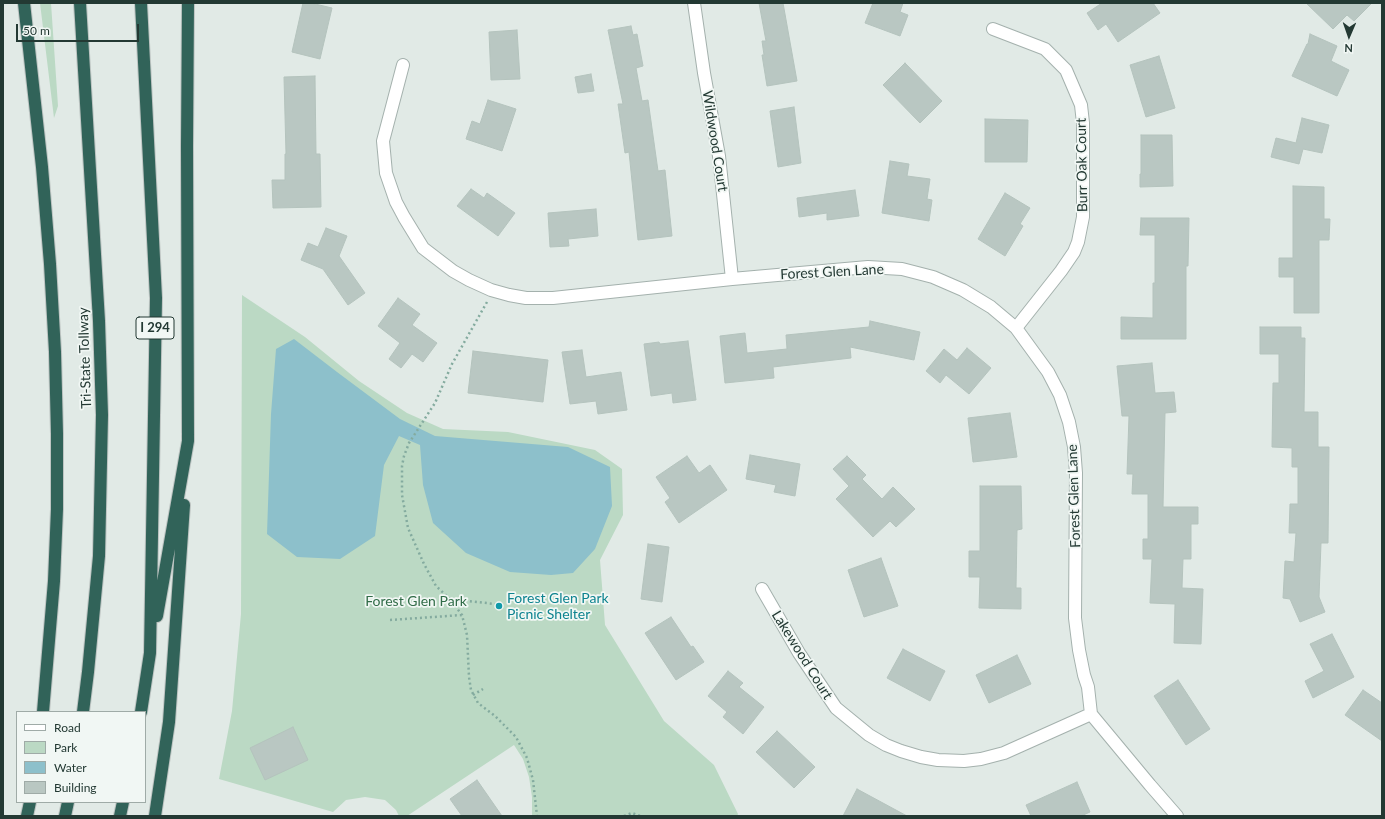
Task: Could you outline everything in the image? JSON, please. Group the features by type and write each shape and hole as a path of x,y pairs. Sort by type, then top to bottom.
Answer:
{"highway":[{"path":"24,3 42,167 55,352 57,509 54,581 43,711"},
{"name":"Tri-State Tollway","path":"80,3 100,321 102,415 99,556 83,711"},
{"name":"I 294","path":"141,3 156,298 150,653 141,711"},
{"path":"155,816 169,722 188,441 188,3"},
{"path":"150,653 188,441"},
{"path":"27,816 30,803"},
{"path":"65,816 68,803"},
{"path":"120,816 123,803"}],"street":[{"name":"Wildwood Court","path":"694,3 704,73 719,156 732,279"},
{"name":"Burr Oak Court","path":"993,29 1045,49 1066,70 1081,105 1083,123 1083,217 1082,229 1078,242 1074,252 1061,271 1016,328"},
{"name":"Forest Glen Lane","path":"403,65 383,141 386,173 396,202 423,248 453,271 491,290 526,298 553,298 732,279 868,267 902,269 933,277 963,290 991,307 1016,328 1048,372 1060,395 1071,428 1076,473 1075,618 1078,650 1088,687 1091,714"},
{"name":"Lakewood Court","path":"762,589 798,653 836,708 869,735 886,745 901,751 938,760 981,759 1012,750 1091,714"},
{"path":"1091,714 1177,816"}],"path":[{"path":"491,290 486,304 452,364 435,403 409,443 402,466 402,495 408,528 424,564 436,586 450,599 462,615 467,635 471,690 478,703 495,716 516,737 528,758 533,780 537,816"},
{"path":"450,599 495,604"},
{"path":"390,620 462,615"},
{"path":"474,695 483,689"},
{"path":"624,816 632,813 640,816"}],"green space":[{"path":"40,3 51,3 58,106 54,118"},
{"name":"Forest Glen Park","path":"242,295 305,337 359,381 407,413 443,429 508,432 595,450 622,469 623,515 600,560 605,625 664,721 714,765 738,814 737,816 532,816 532,797 529,777 523,759 514,745 407,816 399,816 396,810 385,800 365,797 346,800 333,812 219,779 232,711 241,614"}],"water":[{"path":"294,339 400,419 435,436 568,447 610,467 612,506 595,549 573,573 551,575 510,572 466,553 433,523 423,485 420,445 399,436 384,465 375,536 340,559 297,557 267,534 271,414 276,349"}],"building":[{"path":"303,3 311,3 332,8 320,59 292,52"},
{"path":"759,3 783,3 797,81 767,86 762,55 764,55 762,41 766,41"},
{"path":"873,3 903,3 900,12 908,15 900,36 865,23"},
{"path":"1102,3 1153,3 1160,13 1118,42 1106,24 1098,30 1087,13"},
{"path":"1306,3 1372,3 1354,21 1347,15 1333,29"},
{"path":"631,26 633,35 637,34 643,66 636,68 642,101 648,100 658,171 665,170 672,236 638,240 629,152 625,153 618,104 623,104 608,30"},
{"path":"517,30 520,79 491,80 489,32"},
{"path":"1310,34 1337,46 1331,61 1349,70 1337,96 1292,76 1308,44"},
{"path":"1159,56 1175,108 1146,117 1130,65"},
{"path":"905,63 942,101 920,123 883,85"},
{"path":"591,74 594,91 578,93 575,77"},
{"path":"315,76 316,154 320,154 321,207 273,208 272,180 285,180 286,154 284,77"},
{"path":"488,100 516,109 502,151 466,139 472,121 480,124"},
{"path":"794,107 801,163 778,167 770,111"},
{"path":"1302,118 1329,125 1322,153 1303,149 1299,164 1271,157 1276,138 1296,143"},
{"path":"985,119 1028,120 1027,162 985,162"},
{"path":"1141,135 1172,135 1173,186 1140,187"},
{"path":"890,161 909,164 907,176 930,179 927,199 932,200 929,221 882,213"},
{"path":"1293,186 1324,187 1324,219 1330,219 1329,240 1319,240 1319,313 1294,313 1294,277 1279,277 1279,258 1293,258"},
{"path":"471,189 484,198 487,193 515,213 498,236 457,206"},
{"path":"855,190 859,216 827,220 827,213 799,217 797,198"},
{"path":"1005,193 1030,208 1020,224 1023,226 1005,256 978,239"},
{"path":"596,209 598,236 568,239 569,246 550,247 548,213"},
{"path":"1141,218 1189,218 1188,266 1186,266 1186,339 1121,339 1121,317 1153,318 1155,235 1140,235"},
{"path":"326,228 347,236 339,256 365,293 348,305 323,269 301,260 308,243 318,247"},
{"path":"398,298 420,314 412,325 437,343 423,362 412,354 401,368 389,359 400,343 378,326"},
{"path":"870,321 920,332 914,360 850,347 851,358 773,367 774,378 725,383 720,336 745,333 747,353 787,349 786,335 869,327"},
{"path":"1260,327 1301,327 1301,338 1305,338 1304,412 1318,412 1318,447 1329,447 1328,543 1321,543 1319,597 1325,612 1300,622 1290,599 1283,598 1285,561 1294,562 1296,533 1289,533 1290,504 1298,504 1298,467 1292,467 1292,448 1272,447 1273,383 1279,383 1279,354 1260,354"},
{"path":"688,341 696,400 673,403 672,393 651,396 644,344"},
{"path":"967,348 991,368 969,394 946,375 940,383 926,371 944,349 957,360"},
{"path":"582,350 586,377 621,372 627,410 598,414 596,401 570,404 562,352"},
{"path":"473,351 548,360 543,402 468,393"},
{"path":"1152,363 1155,393 1174,392 1176,412 1165,413 1163,507 1198,507 1198,524 1191,524 1191,559 1183,559 1182,588 1203,589 1201,644 1174,643 1175,604 1150,603 1152,559 1143,559 1143,539 1148,539 1148,494 1132,494 1133,474 1127,474 1129,416 1122,416 1117,366"},
{"path":"1010,413 1017,457 973,462 968,418"},
{"path":"750,455 800,464 795,496 774,492 776,485 746,479"},
{"path":"687,456 699,473 710,465 727,490 679,523 665,502 670,498 656,477"},
{"path":"847,456 866,475 862,479 882,499 893,487 915,509 896,527 890,521 873,537 836,499 849,486 833,469"},
{"path":"980,486 1021,486 1022,529 1017,530 1016,588 1021,588 1021,609 979,608 980,577 969,577 969,551 980,551"},
{"path":"648,544 669,547 662,602 641,599"},
{"path":"881,558 898,606 864,617 848,570"},
{"path":"671,617 691,647 693,646 704,662 676,680 645,633"},
{"path":"1332,634 1354,677 1313,698 1305,681 1324,671 1310,644"},
{"path":"903,649 945,671 930,701 887,678"},
{"path":"1017,655 1031,684 989,703 976,675"},
{"path":"728,671 743,683 739,687 764,707 743,734 723,717 727,712 708,696"},
{"path":"1178,680 1210,729 1186,745 1154,696"},
{"path":"1363,690 1382,703 1382,741 1345,715"},
{"path":"293,727 308,760 265,780 250,748"},
{"path":"777,731 815,767 794,788 756,752"},
{"path":"477,780 502,816 462,816 450,799"},
{"path":"1077,782 1090,812 1081,816 1031,816 1026,805"},
{"path":"857,789 907,816 843,816"}],"place":[{"name":"Forest Glen Park Picnic Shelter","path":"499,606"}]}
